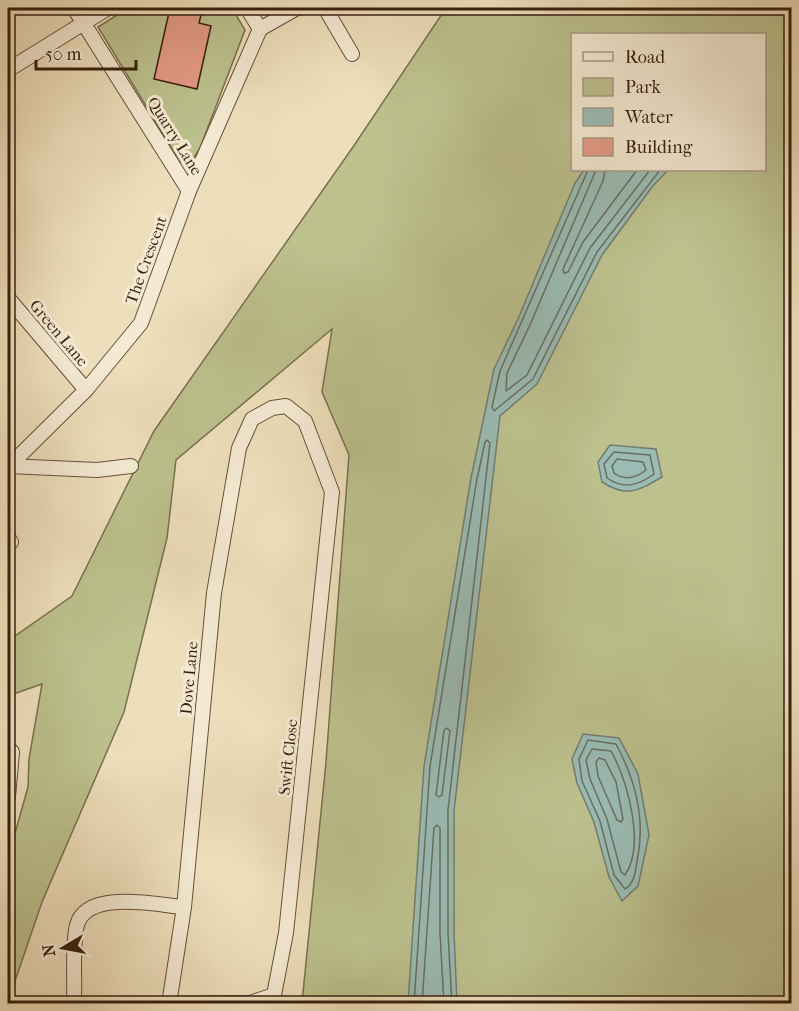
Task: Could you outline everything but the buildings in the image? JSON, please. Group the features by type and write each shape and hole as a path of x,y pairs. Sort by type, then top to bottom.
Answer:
{"street":[{"name":"Quarry Lane","path":"74,8 189,191"},
{"path":"8,70 108,8"},
{"path":"247,8 260,29 297,8"},
{"path":"325,8 352,54"},
{"name":"The Crescent","path":"8,466 86,390 141,323 189,191 260,29"},
{"name":"Green Lane","path":"8,298 86,390"},
{"name":"Dove Lane","path":"169,1003 184,907 214,593 239,448 252,419 272,408 286,406 305,421"},
{"name":"Swift Close","path":"169,1003 250,1003 274,995 286,933 332,492 305,421"},
{"path":"8,466 97,470 131,466"},
{"path":"8,537 11,542 8,546"},
{"path":"8,747 12,752 8,797"},
{"path":"76,1004 74,1000 77,925 86,911 99,904 122,901 184,907"}],"green space":[{"path":"128,8 232,8 245,30 200,148 191,162 180,162 98,27"},
{"path":"446,8 791,8 791,1003 302,1003 326,762 349,455 322,392 332,329 176,460 167,538 124,712 42,902 13,987 8,983 8,858 28,787 29,759 42,684 8,696 8,641 72,596 154,431 353,147"}],"water":[{"path":"583,171 667,171 652,187 602,255 537,384 500,416 454,811 454,933 457,1003 408,1003 424,766 471,478 494,369 518,319 575,183"},
{"path":"610,445 656,449 662,477 632,491 619,490 602,482 598,462"},
{"path":"583,734 619,738 638,774 649,835 638,886 622,901 609,877 594,822 577,783 572,759"}]}
